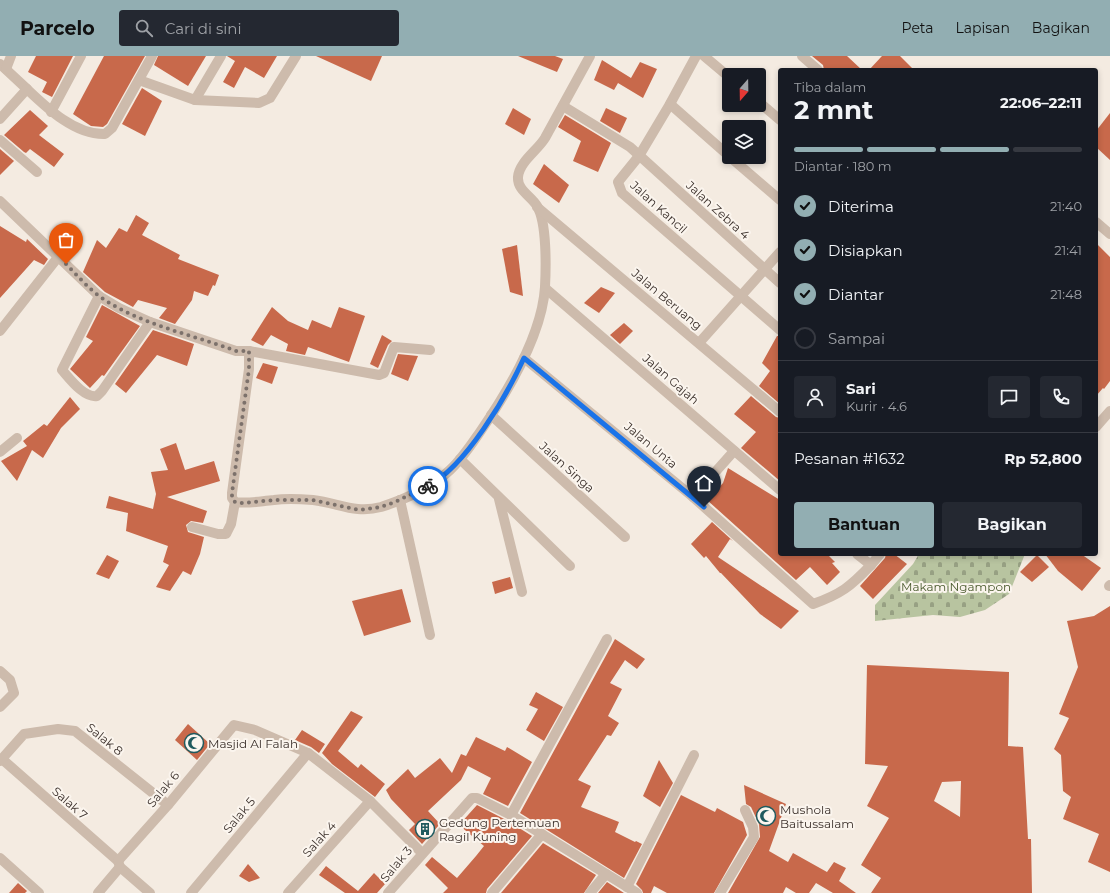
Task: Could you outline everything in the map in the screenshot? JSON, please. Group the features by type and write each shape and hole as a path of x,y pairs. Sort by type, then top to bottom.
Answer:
{"street":[{"path":"11,56 3,66 51,112 78,127 105,134 112,128 152,56"},
{"path":"51,112 82,56"},
{"path":"195,100 221,56"},
{"path":"139,80 195,100 260,103 270,98 296,56"},
{"name":"Jalan Beruang","path":"590,56 546,138 539,148 523,164 518,176 520,186 537,207 778,410"},
{"name":"Jalan Kancil","path":"696,56 639,156 618,182 622,193 778,328"},
{"path":"704,56 722,71"},
{"path":"802,56 816,68"},
{"path":"0,119 27,89"},
{"path":"670,104 722,149"},
{"name":"Jalan Zebra 4","path":"562,106 617,138 778,281"},
{"path":"766,108 778,118"},
{"path":"0,140 37,172"},
{"path":"739,164 778,198"},
{"path":"0,201 99,296 119,308 150,322 236,351 249,351 380,375 384,373 394,347 430,350"},
{"path":"235,502 248,503 276,500 313,500 359,510 381,507 400,500 432,484 451,470 491,416 524,358 539,317 545,288 544,241 537,207"},
{"path":"1098,224 1110,234"},
{"path":"700,343 778,254"},
{"path":"0,331 58,256"},
{"name":"Jalan Gajah","path":"545,288 778,488"},
{"path":"99,296 62,370 90,396 97,396 102,391 150,322"},
{"path":"192,527 218,534 226,534 231,524 235,502 232,498 232,493 249,369 249,351"},
{"name":"Jalan Unta","path":"524,358 693,497 813,604 837,596 853,584 870,565"},
{"path":"1098,425 1110,411"},
{"name":"Jalan Singa","path":"491,416 625,537"},
{"path":"0,452 18,438"},
{"path":"693,497 734,452"},
{"path":"460,459 499,499 570,566"},
{"path":"499,499 522,592"},
{"path":"400,500 430,635"},
{"path":"859,556 870,565 878,556"},
{"path":"607,639 511,815 637,893"},
{"path":"0,671 10,680 14,693 0,707"},
{"name":"Salak 6","path":"98,893 119,864 234,725 241,726 308,753"},
{"name":"Salak 8","path":"1,760 24,734 58,729 74,730 168,805"},
{"path":"308,753 370,801 422,853"},
{"name":"Salak 5","path":"191,893 308,753"},
{"path":"627,887 694,755"},
{"name":"Salak 7","path":"1,760 150,893"},
{"name":"Salak 3","path":"388,893 472,798 483,800 511,815"},
{"name":"Salak 4","path":"288,893 370,801"},
{"path":"720,893 754,837 752,827 745,810"},
{"path":"492,893 542,834"},
{"path":"0,858 39,893"},
{"path":"590,893 606,874"}],"green space":[{"name":"Makam Ngampon","path":"918,556 1024,556 1009,594 985,610 960,617 933,615 875,621 875,605 913,564"}],"building":[{"path":"36,56 73,56 52,97 42,92 47,82 28,72"},
{"path":"104,56 145,56 107,124 103,127 91,126 73,114"},
{"path":"158,56 206,56 188,86 154,65"},
{"path":"227,56 277,56 264,78 245,67 234,88 223,82 235,61"},
{"path":"316,56 382,56 371,81"},
{"path":"518,56 555,56 563,59 557,72"},
{"path":"812,56 847,56 860,68 824,68 823,65"},
{"path":"882,56 900,56 912,68 871,68"},
{"path":"602,60 631,78 640,62 657,69 643,98 618,83 614,90 594,80"},
{"path":"142,88 162,101 145,136 122,124"},
{"path":"513,108 531,119 524,135 505,124"},
{"path":"606,108 627,118 620,133 600,121"},
{"path":"30,110 48,126 39,135 64,154 54,167 30,149 26,153 24,152 4,135"},
{"path":"1110,113 1110,160 1098,149 1098,128"},
{"path":"565,115 611,143 598,172 573,161 581,141 558,127"},
{"path":"0,149 14,161 0,175"},
{"path":"544,164 569,185 559,203 533,184"},
{"path":"136,215 149,223 142,235 180,255 178,259 219,275 215,286 213,285 208,296 194,291 192,300 175,324 159,318 167,308 138,300 133,307 105,292 83,272 97,240 106,248 119,228 127,232"},
{"path":"0,226 26,242 27,239 48,259 44,265 34,260 0,298"},
{"path":"517,245 523,296 510,292 502,249"},
{"path":"1098,245 1110,257 1110,381 1104,389 1103,388 1098,394"},
{"path":"601,287 615,293 599,313 584,303"},
{"path":"102,305 140,326 104,376 102,375 90,388 70,369 93,341 86,337"},
{"path":"272,307 288,321 308,330 312,320 331,328 339,307 365,316 349,362 308,347 305,355 286,351 288,344 271,335 263,346 251,340"},
{"path":"624,323 633,331 620,344 610,335"},
{"path":"153,330 194,344 187,366 157,355 126,393 115,384"},
{"path":"382,335 392,341 388,345 378,368 370,364"},
{"path":"778,336 778,402 759,386 770,371 762,363"},
{"path":"398,354 418,356 408,381 391,374"},
{"path":"263,363 278,367 272,384 256,378"},
{"path":"751,396 778,418 778,479 741,448 756,432 734,414"},
{"path":"70,397 80,409 61,428 43,458 32,450 17,481 1,461 27,446 23,441 44,424 47,426"},
{"path":"176,443 185,470 214,461 220,481 167,497 207,511 203,523 191,521 186,525 188,532 204,537 200,554 191,575 183,571 170,591 156,587 169,565 163,562 168,546 126,531 128,513 106,508 109,496 153,509 156,494 151,472 168,470 160,449"},
{"path":"728,468 778,499 778,556 829,556 835,562 832,563 840,572 827,585 810,567 796,580 707,500 723,483"},
{"path":"712,522 733,541 730,539 718,557 799,611 781,629 760,614 720,573 706,556 704,558 691,544"},
{"path":"107,555 119,561 109,579 96,574"},
{"path":"886,556 897,556 907,564 873,599 860,586"},
{"path":"1036,556 1038,556 1049,567 1032,582 1020,572"},
{"path":"1047,556 1084,556 1101,568 1082,591 1058,571"},
{"path":"510,577 513,588 495,594 492,582"},
{"path":"402,589 411,622 364,636 352,601"},
{"path":"1110,606 1110,872 1088,862 1099,834 1063,819 1071,797 1063,791 1061,755 1054,749 1069,718 1059,714 1078,667 1067,621 1094,616"},
{"path":"615,639 645,659 637,669 625,660 610,683 622,689 608,716 619,723 611,736 607,735 578,780 591,786 581,807 619,822 615,832 642,844 624,878 520,813"},
{"path":"867,665 1009,672 1008,746 1023,747 1028,839 1031,839 1032,893 871,893 881,878 861,865 889,818 867,806 888,766 865,764","holes":["961,781 960,817 934,801 942,782"]},
{"path":"536,692 563,707 544,741 526,730 538,709 529,705"},
{"path":"351,711 363,717 338,751 358,768 361,764 385,784 375,797 332,764 322,753"},
{"name":"Masjid Al Falah","path":"188,724 210,744 197,760 175,740"},
{"path":"302,730 325,744 319,753 311,747 295,740"},
{"path":"476,737 505,751 507,747 532,762 508,806 483,794 491,778 468,766 461,780 428,811 440,824 422,844 409,830 415,824 391,799 386,790 408,769 415,778 440,758 452,773 461,754 466,756"},
{"path":"659,760 673,783 660,807 643,796"},
{"path":"744,785 786,804 769,851 788,862 793,853 827,872 834,862 846,868 839,881 856,893 833,893 816,883 809,893 796,893 786,887 783,893 728,893 760,837 759,824 751,807 746,804"},
{"path":"681,795 715,812 717,808 743,822 747,835 714,893 667,893 654,886 651,893 643,893 636,884"},
{"path":"477,805 508,821 532,836 487,889 486,893 443,893 448,888 425,865 432,857 457,878 484,846 459,825"},
{"path":"543,843 596,875 584,893 501,893"},
{"path":"248,864 260,878 249,882 239,876"},
{"path":"326,866 358,891 374,873 385,884 377,893 345,893 319,875"},
{"path":"607,882 624,893 598,893"},
{"path":"18,883 27,891 25,893 9,893"}],"way so far":[{"path":"66,264 99,296 119,308 150,322 236,351 249,351 249,369 232,493 232,498 235,502 254,503 276,500 313,500 359,510 381,507 428,486"}],"place":[{"name":"Masjid Al Falah","path":"194,743"},
{"name":"Mushola Baitussalam","path":"766,816"},
{"name":"Gedung Pertemuan Ragil Kuning","path":"425,829"}],"route":[{"path":"428,486 451,470 460,459 491,416 516,375 524,358 704,507"}]}
